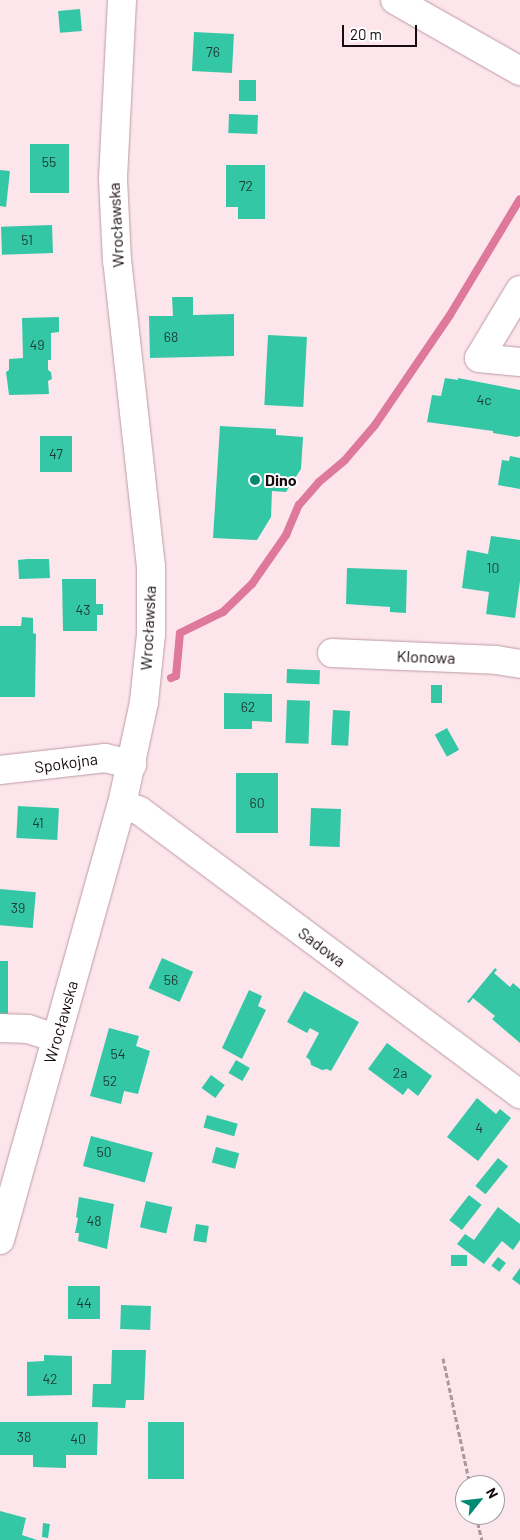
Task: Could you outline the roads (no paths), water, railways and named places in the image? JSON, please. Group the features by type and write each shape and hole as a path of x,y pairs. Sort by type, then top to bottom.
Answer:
{"main road":[{"name":"Wrocławska","path":"0,1240 132,764 144,702 151,634 151,568 117,261 113,178 122,0"},
{"path":"395,0 520,72"},
{"path":"520,290 478,358 520,362"},
{"name":"Klonowa","path":"332,653 496,660 520,664"},
{"name":"Spokojna","path":"0,770 105,758 132,764"},
{"name":"Sadowa","path":"122,804 140,811 520,1094"},
{"path":"0,1028 28,1029 56,1038"}],"waterway":[{"path":"171,678 176,676 180,633 223,612 252,584 286,535 299,505 319,482 345,460 375,425 450,315 520,199"}],"place":[{"name":"Dino","path":"255,480"}]}
